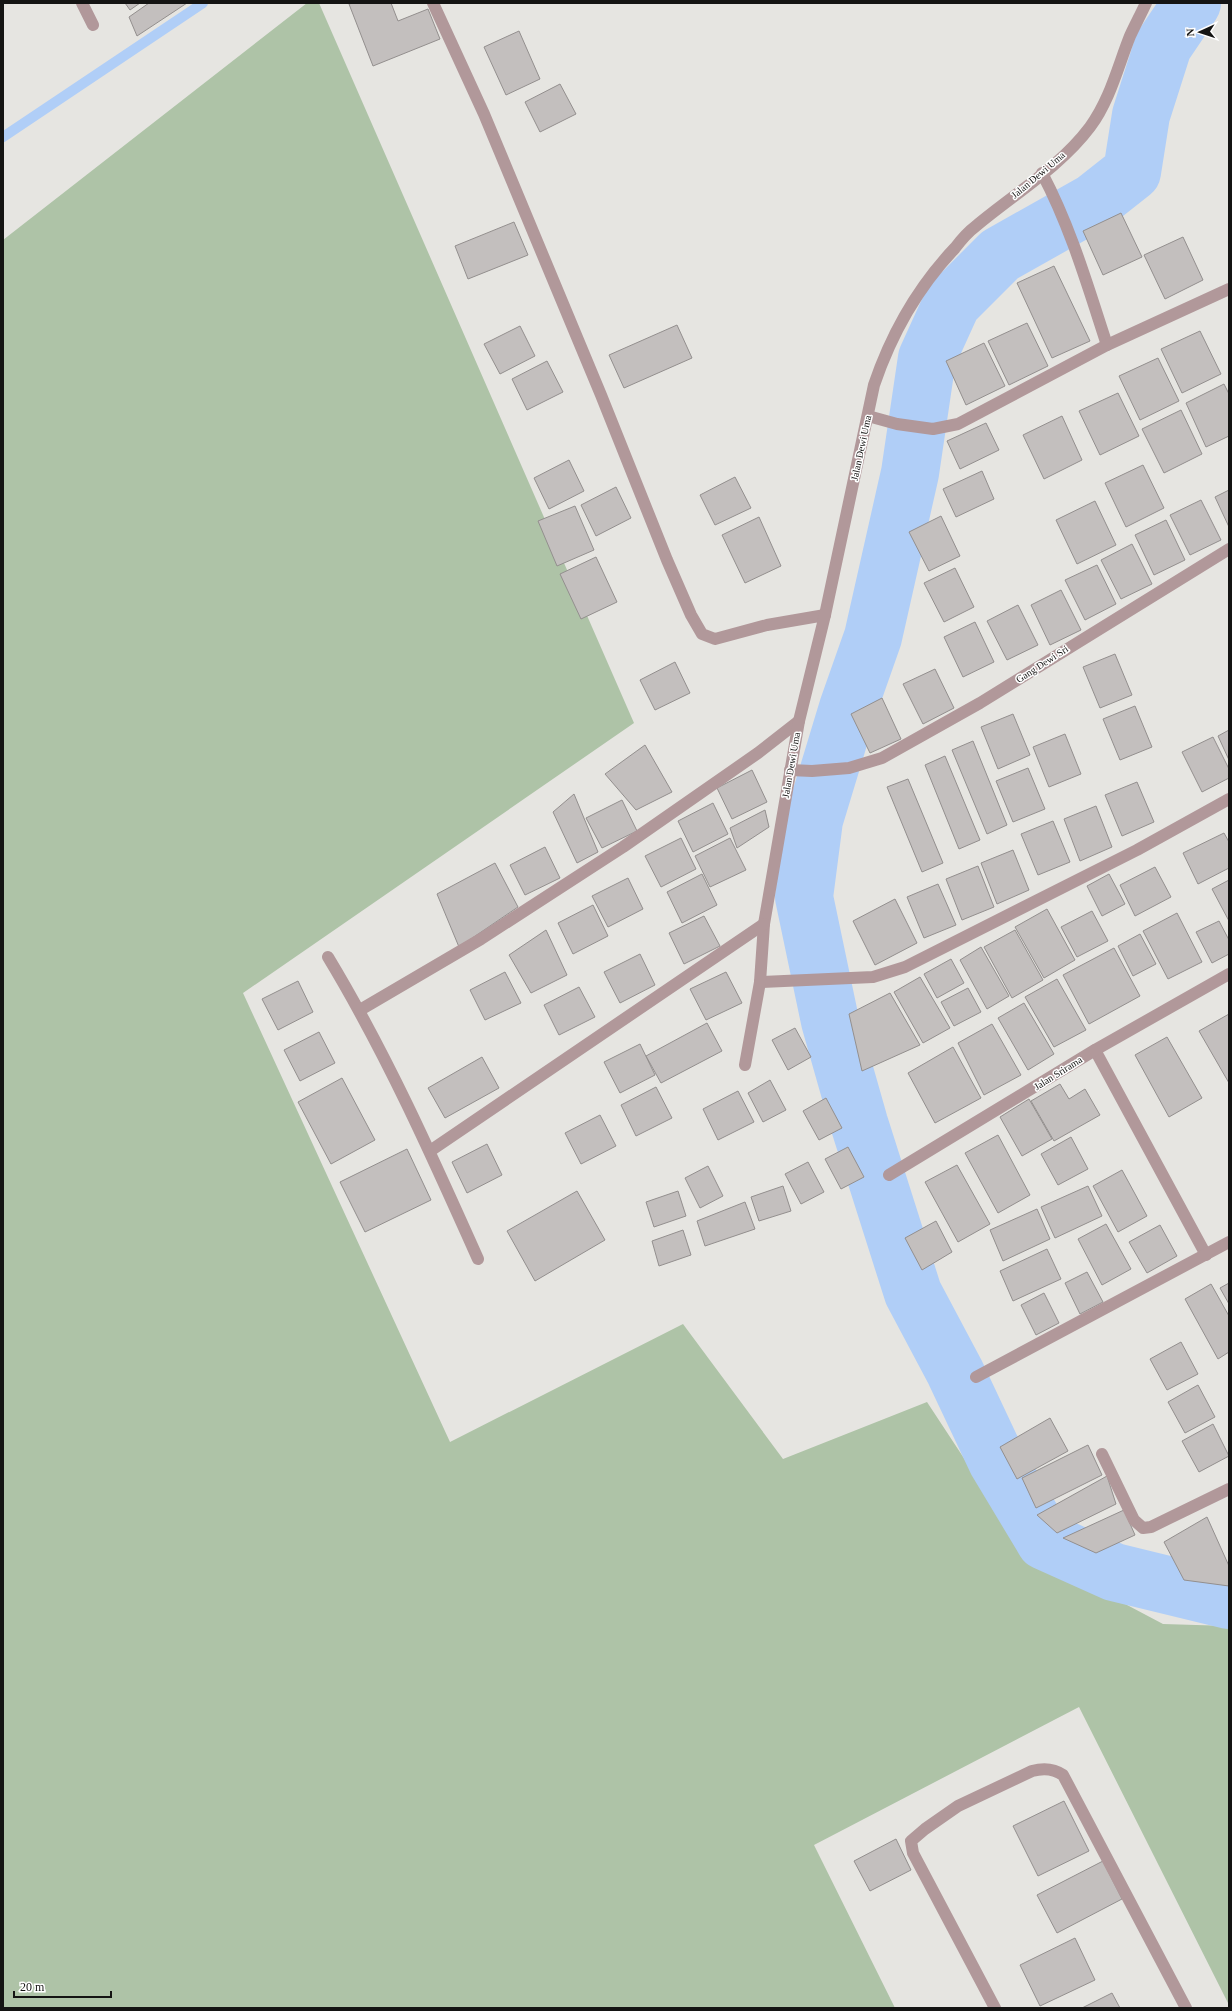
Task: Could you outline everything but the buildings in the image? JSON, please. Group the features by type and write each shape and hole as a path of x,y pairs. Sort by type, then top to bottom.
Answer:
{"street":[{"path":"82,3 92,25"},
{"path":"433,3 484,114 601,395 667,560 691,615 702,634 715,639 767,625 825,615"},
{"name":"Jalan Dewi Uma","path":"745,1064 760,982 764,924 799,721 825,615 874,385 882,360 898,324 915,297 942,261 974,227 1065,153 1090,126 1107,96 1130,36 1146,3"},
{"path":"1042,173 1070,232 1107,345"},
{"path":"868,416 897,424 933,429 958,424 1107,345 1229,288"},
{"name":"Gang Dewi Sri","path":"790,770 812,772 849,768 882,758 980,703 1229,549"},
{"path":"360,1010 481,939 623,847 758,753 799,721"},
{"path":"760,982 873,977 905,968 1137,850 1229,799"},
{"path":"430,1151 764,924"},
{"path":"328,957 360,1010 430,1151 478,1259"},
{"name":"Jalan Srirama","path":"889,1174 1095,1050 1229,974"},
{"path":"1095,1050 1206,1255"},
{"path":"976,1377 1229,1242"},
{"path":"1102,1454 1134,1520 1143,1528 1151,1527 1229,1489"},
{"path":"995,2008 913,1853 912,1841 925,1829 958,1806 1032,1771 1041,1769 1057,1770 1064,1775 1186,2008"}],"green space":[{"path":"307,3 319,3 634,723 243,993 450,1442 683,1324 783,1459 927,1402 1025,1551 1163,1624 1229,1626 1229,2005 1079,1707 814,1845 895,2008 3,2008 3,240"}],"waterway":[{"path":"3,137 203,3"},
{"path":"1192,3 1163,46 1141,115 1132,172 1094,202 1000,255 952,303 927,358 910,473 873,637 848,708 814,820 804,897 830,1021 859,1123 913,1293 955,1372 997,1461 1045,1541 1114,1572 1229,1600"}]}
